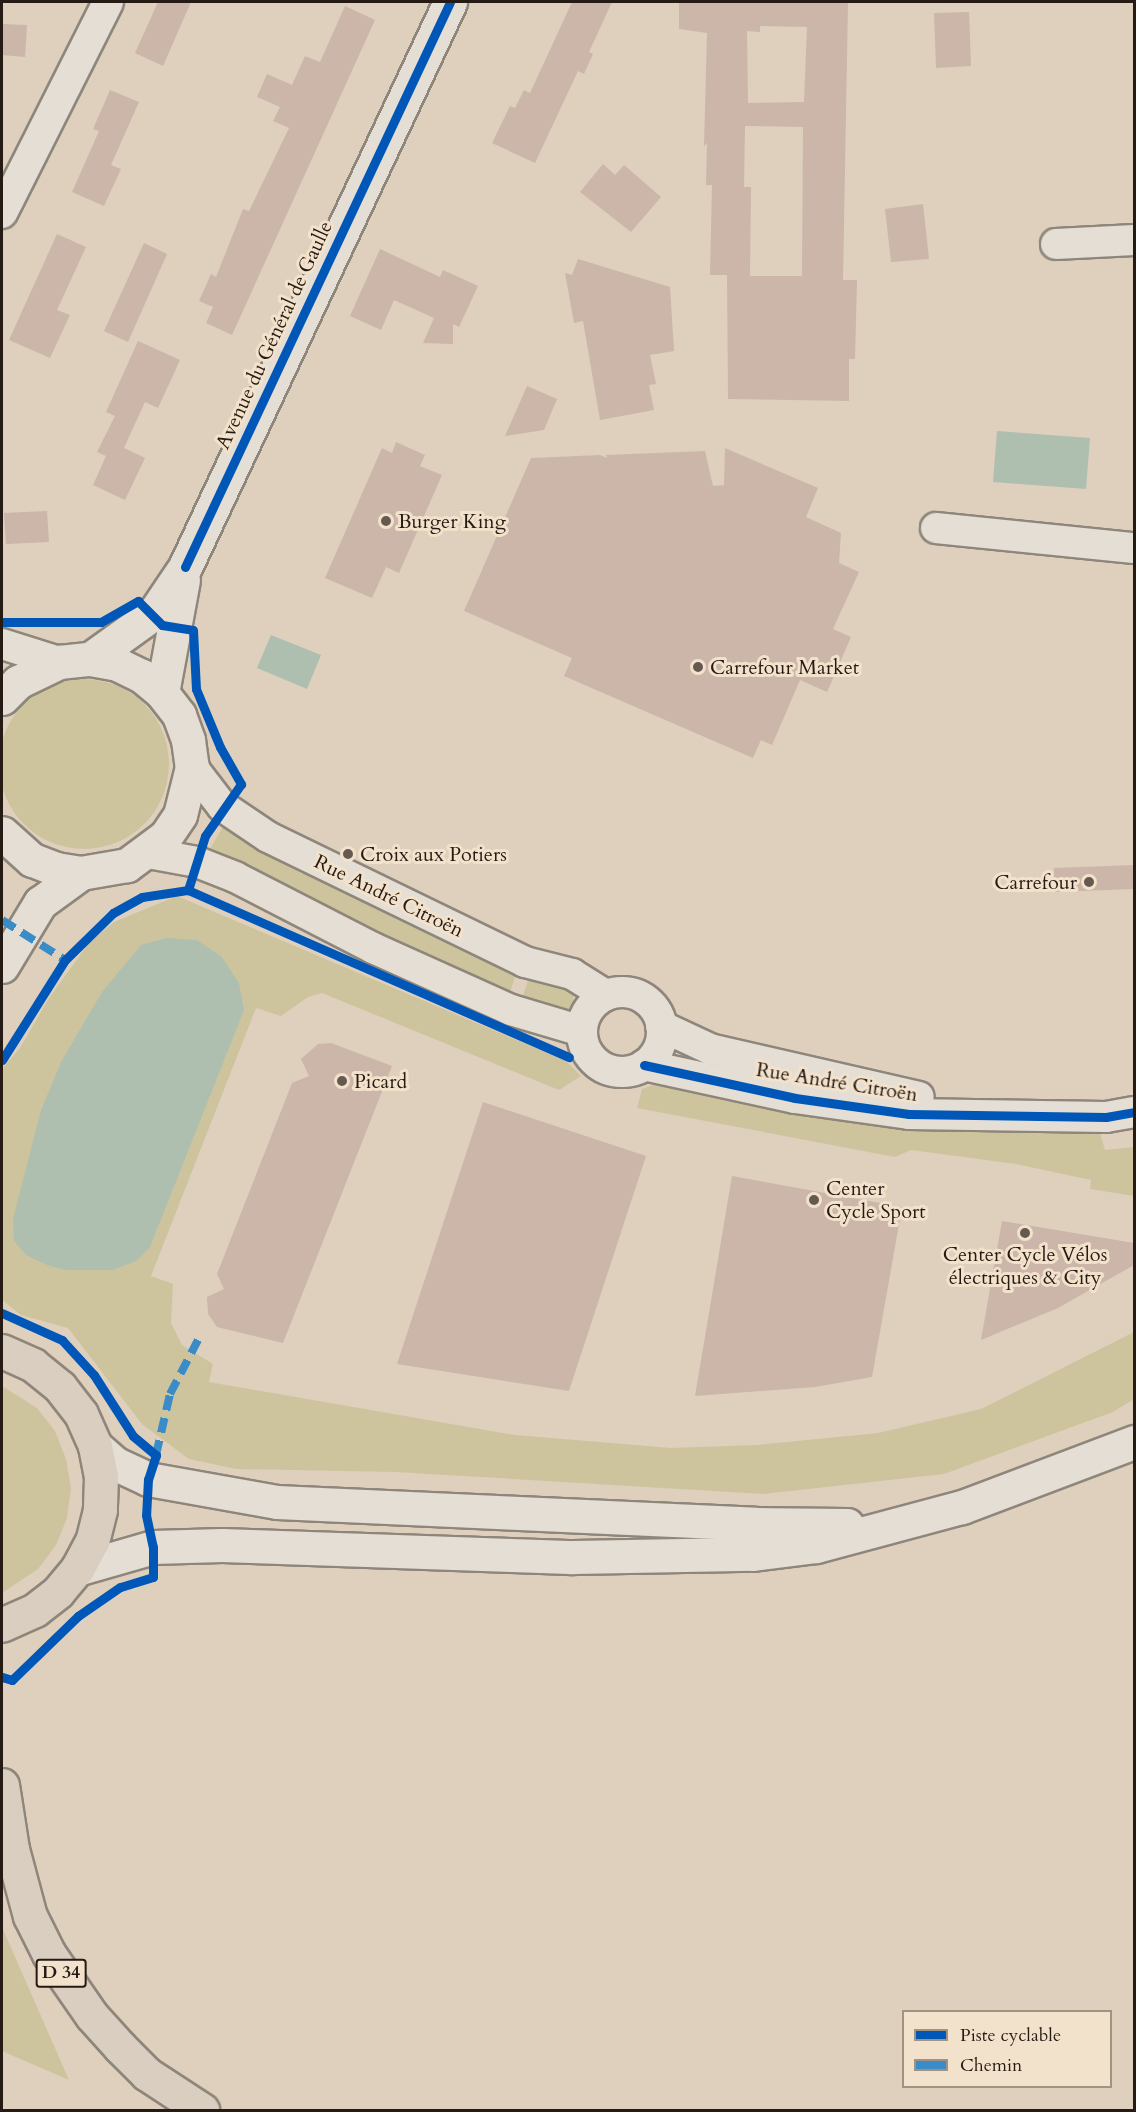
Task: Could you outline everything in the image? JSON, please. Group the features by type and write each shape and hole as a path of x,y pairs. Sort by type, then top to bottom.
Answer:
{"main road":[{"name":"Avenue du Général de Gaulle","path":"2,698 18,682 75,661 154,613 185,567 450,2"},
{"name":"Avenue du Général de Gaulle","path":"162,693 185,567"},
{"path":"2,833 32,860 81,873 127,865 148,853 180,815 192,767 182,724 162,693 141,676 117,664 75,661"},
{"path":"2,966 40,903 81,873"},
{"path":"2,1351 33,1365 60,1387 81,1414 95,1446 101,1478 100,1510 92,1541 77,1569 43,1604 4,1632"},
{"path":"77,1569 153,1547 222,1545 573,1557 753,1554 816,1546 884,1525 962,1507 1134,1442"},
{"path":"95,1446 116,1464 148,1479 277,1502 755,1524 884,1525"},
{"name":"D 34","path":"2,1785 12,1849 30,1916 50,1954 92,2016 120,2047 147,2074 202,2110"}],"street":[{"path":"2,213 108,2"},
{"path":"1056,244 1134,240"},
{"path":"936,528 1134,548"},
{"path":"2,644 75,661"},
{"name":"Rue André Citroën","path":"192,767 222,806 268,837 525,962 572,974 606,995"},
{"path":"148,853 196,862 235,877 394,958 511,1010 582,1031"},
{"path":"628,992 640,996 657,1013 661,1026 658,1048 644,1065 623,1072 600,1065 584,1045 582,1031 588,1010 606,995 628,992"},
{"name":"Rue André Citroën","path":"661,1026 710,1049 995,1114"},
{"name":"Rue André Citroën","path":"644,1065 795,1098 909,1114 1106,1116 1134,1112"}],"shaded area":[{"path":"997,431 1090,438 1086,489 993,482"},
{"path":"271,635 321,655 307,689 257,668"},
{"path":"84,679 116,686 144,704 162,732 169,764 162,796 144,824 116,842 84,849 52,842 24,824 6,796 -1,764 6,732 24,704 52,686"},
{"path":"223,827 302,874 329,874 517,971 508,998 208,852"},
{"path":"177,896 566,1061 581,1076 559,1090 322,993 308,997 281,1016 256,1008 151,1276 173,1284 171,1323 182,1345 213,1364 209,1382 515,1435 671,1448 758,1445 878,1433 981,1409 1134,1332 1134,1399 1113,1412 944,1474 763,1494 396,1472 236,1469 189,1459 142,1424 68,1328 21,1315 2,1300 2,1069 20,1048 49,998 89,943 114,922"},
{"path":"166,938 197,940 222,957 239,983 244,1010 150,1247 136,1261 113,1270 65,1270 47,1265 26,1255 14,1241 13,1219 41,1110 61,1062 102,992 141,945"},
{"path":"530,975 555,980 573,992 574,1008 568,1014 521,1001"},
{"path":"666,1080 866,1118 1020,1132 1100,1133 1105,1150 1134,1147 1134,1196 1090,1189 1091,1180 1016,1164 911,1150 895,1157 637,1108 642,1089"},
{"path":"2,1386 37,1408 55,1431 66,1459 71,1488 67,1518 56,1545 38,1569 2,1593"},
{"path":"2,1927 69,2080 2,2051"}],"building":[{"path":"158,2 191,2 163,66 135,53"},
{"path":"572,2 612,2 589,52 593,54 584,74 578,71 535,163 492,143 510,106 515,108 524,90 530,93"},
{"path":"679,2 848,2 843,280 857,280 855,359 849,359 849,401 728,399 727,275 710,275 712,185 706,185 707,143 704,146 707,33 679,29","holes":["760,26 807,27 804,102 748,103 747,31 760,32","745,126 803,127 802,276 750,276 751,187 744,187"]},
{"path":"345,6 375,20 232,335 206,323 213,307 199,301 211,274 216,277 243,209 249,211 289,128 273,121 280,107 257,97 267,74 292,85 305,56 320,62"},
{"path":"969,12 971,66 936,68 934,13"},
{"path":"2,24 27,25 25,57 2,55"},
{"path":"110,90 139,102 111,165 121,169 104,206 72,192 99,131 93,129"},
{"path":"603,164 615,175 624,165 661,197 631,232 580,192"},
{"path":"923,204 929,259 891,262 885,209"},
{"path":"57,234 86,247 57,310 70,315 50,358 9,340"},
{"path":"144,243 167,254 128,342 104,331"},
{"path":"380,249 440,277 443,270 478,286 459,327 453,324 453,344 423,343 434,318 394,300 381,330 350,316"},
{"path":"578,259 670,287 674,351 650,355 656,384 649,385 654,410 600,420 583,321 574,323 565,273 572,275"},
{"path":"138,341 180,360 158,408 145,402 124,448 145,458 125,500 93,485 106,456 97,452 115,416 106,412"},
{"path":"527,386 557,399 544,430 505,436"},
{"name":"Burger King","path":"396,442 425,455 420,466 442,475 399,573 386,567 372,598 325,578 382,448 392,453"},
{"path":"725,448 818,488 806,517 841,533 839,563 859,572 833,629 851,637 827,692 800,680 772,745 761,740 753,758 564,676 572,658 464,611 531,458 600,455 607,458 606,455 705,451 713,486 724,485"},
{"path":"47,511 49,542 6,544 4,513"},
{"path":"1134,865 1134,889 1054,892 1054,868"},
{"path":"331,1043 392,1066 283,1343 217,1327 208,1314 207,1297 224,1289 217,1274 292,1083 309,1076 301,1059 318,1044"},
{"path":"483,1102 646,1156 569,1391 397,1364"},
{"path":"732,1176 902,1207 872,1377 815,1387 695,1396"},
{"path":"1002,1221 1134,1243 1134,1265 1058,1308 981,1340"}],"marked path":[{"path":"2,920 65,960"},
{"path":"156,1455 170,1394 198,1340"}],"cycle path":[{"path":"185,567 450,2"},
{"path":"2,622 101,622 138,601 162,625 193,630 196,689 220,747 241,784 205,836 188,890"},
{"path":"2,1060 65,960 113,913 142,897 188,890 569,1057"},
{"path":"644,1065 795,1098 909,1114 1106,1117 1134,1112"},
{"path":"2,1313 62,1340 94,1375 133,1436 156,1455 148,1479 146,1515 153,1547 153,1577 120,1587 78,1616 12,1680 2,1677"}],"place":[{"name":"Burger King","path":"386,521"},
{"name":"Carrefour Market","path":"698,667"},
{"name":"Croix aux Potiers","path":"348,854"},
{"name":"Carrefour","path":"1089,882"},
{"name":"Picard","path":"342,1081"},
{"name":"Center Cycle Sport","path":"814,1200"},
{"name":"Center Cycle Vélos électriques & City","path":"1025,1233"}]}
